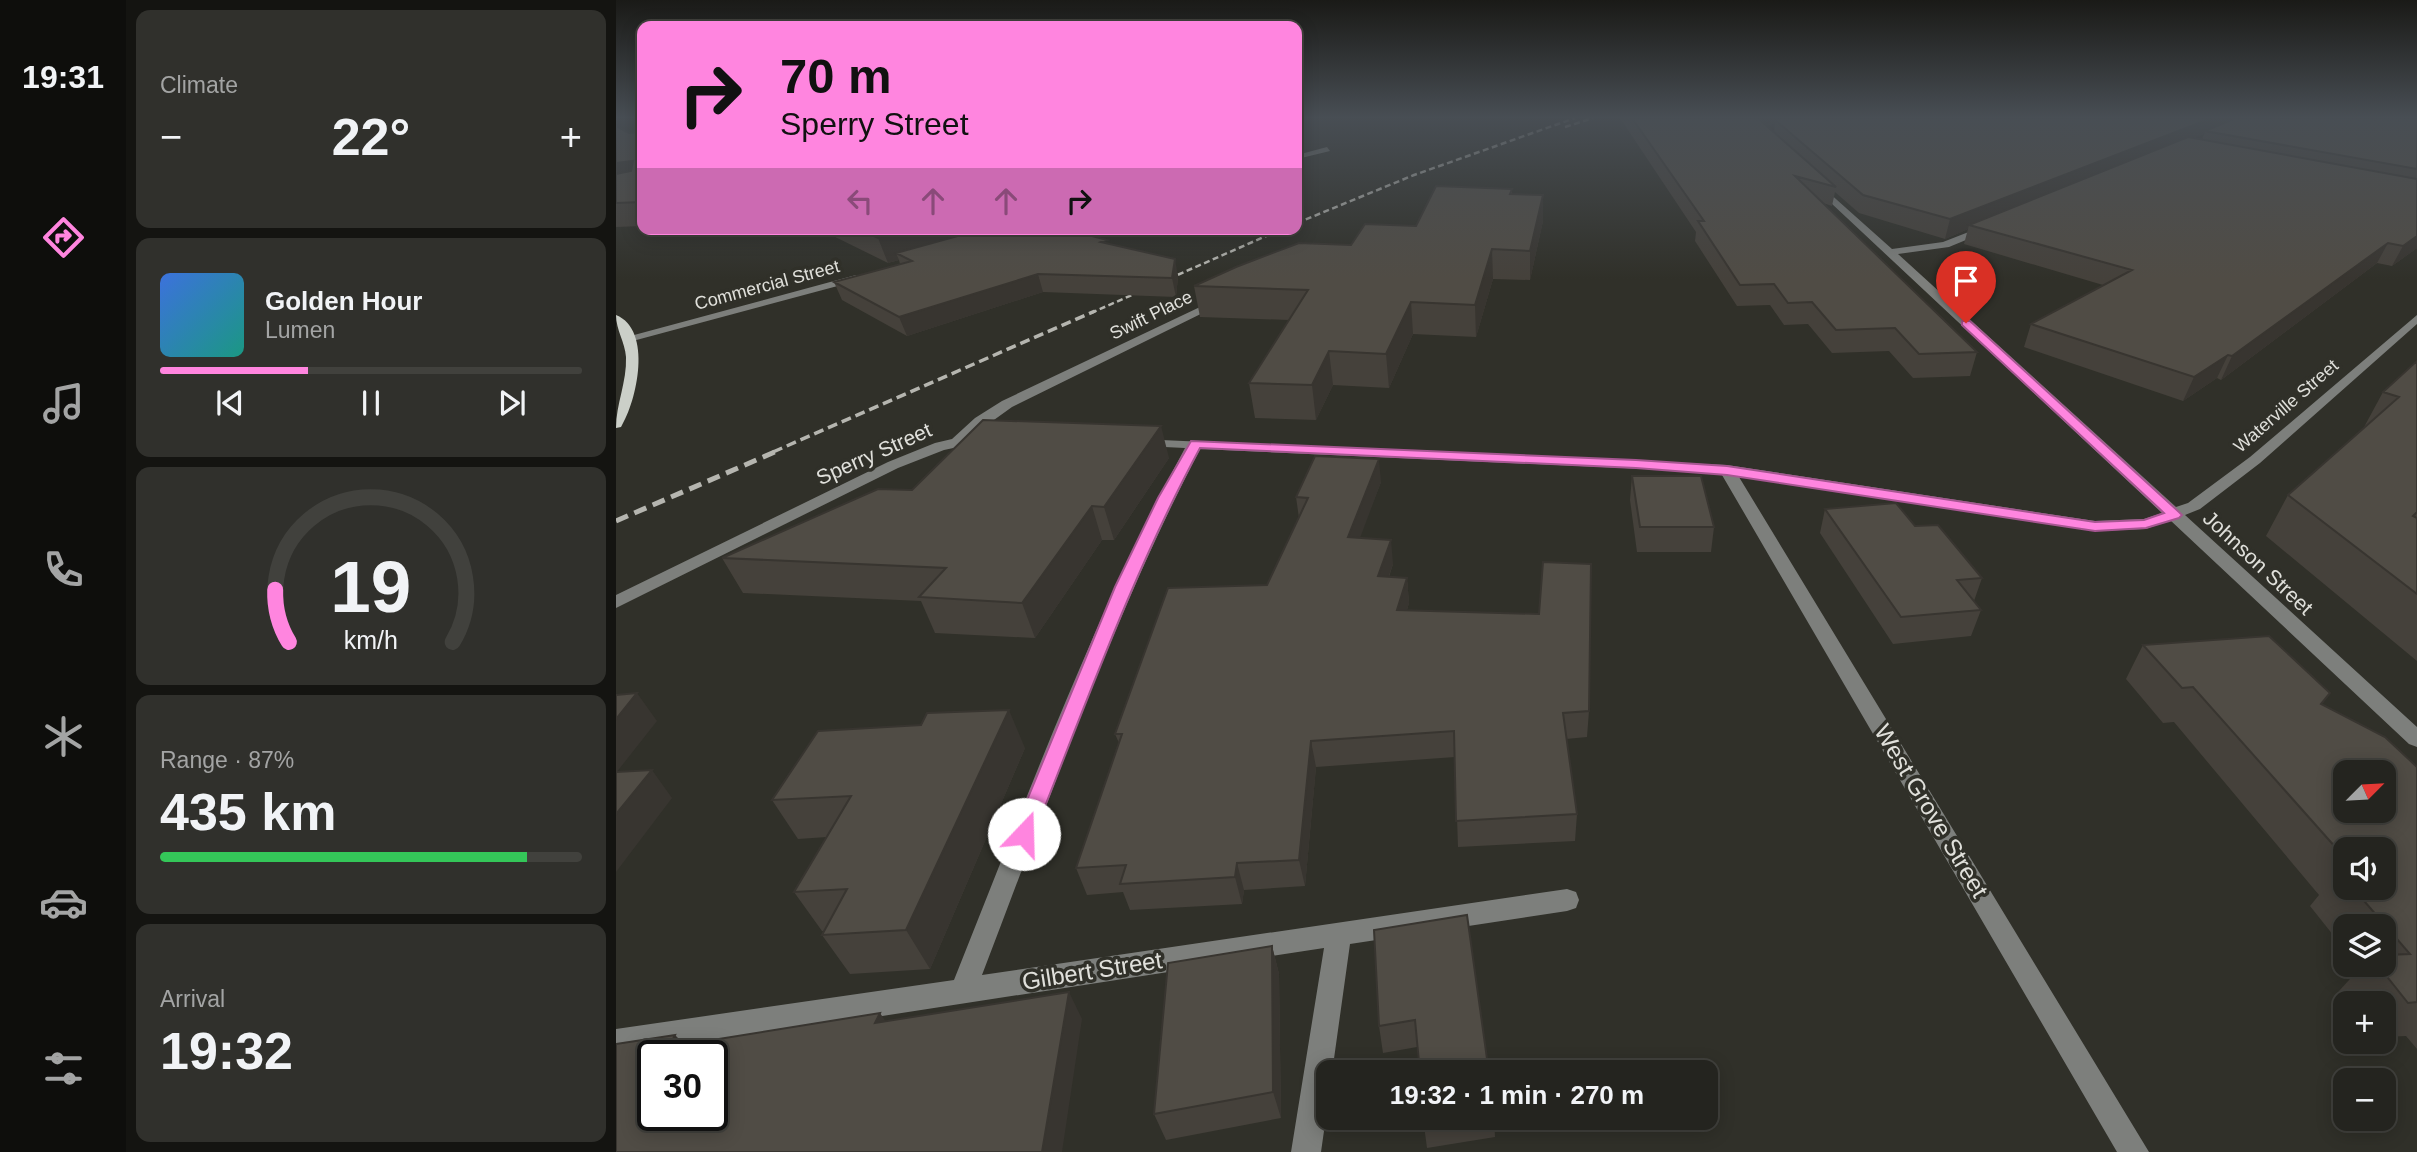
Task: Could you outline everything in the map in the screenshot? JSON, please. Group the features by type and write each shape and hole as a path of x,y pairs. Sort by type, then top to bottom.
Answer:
{"main road":[{"path":"616,318 629,338 632,364 630,382 616,424"}],"street":[{"name":"Johnson Street","path":"1809,178 2417,739"},
{"path":"1889,252 1945,245 1994,225"},
{"name":"Commercial Street","path":"629,338 874,274"},
{"name":"Swift Place","path":"958,441 980,421 1007,404 1228,296"},
{"name":"Waterville Street","path":"2174,515 2211,494 2255,460 2417,318"},
{"name":"Sperry Street","path":"616,603 893,465 958,441 1002,436"},
{"path":"1128,441 1727,470 2095,526 2146,524 2174,515"},
{"path":"963,991 1095,652 1154,522 1195,444"},
{"name":"West Grove Street","path":"1727,470 2134,1152"},
{"name":"Gilbert Street","path":"616,1043 1567,900"},
{"path":"1306,1152 1339,934"}],"building":[{"path":"637,172 637,202 616,203 616,174"},
{"path":"1670,172 1819,172 1836,187 1795,176 1977,352 1919,354 1895,328 1836,330 1812,302 1788,303 1774,284 1740,285 1698,221 1704,221"},
{"path":"1836,172 2073,172 1950,219 1863,195"},
{"path":"2101,172 2378,172 2417,179 2417,236 2403,246 2388,243 2232,356 2228,355 2194,377 2031,324 2132,270 1969,225"},
{"path":"1436,186 1512,189 1510,194 1543,195 1530,251 1492,249 1475,305 1411,302 1386,354 1329,351 1312,385 1249,383 1308,290 1194,286 1299,243 1351,245 1365,224 1416,226"},
{"path":"961,235 1088,235 1107,240 1101,242 1175,259 1172,278 1038,274 899,317 834,282 912,261 896,253"},
{"path":"2417,361 2417,512 2413,516 2417,518 2417,594 2288,495 2399,397 2383,392"},
{"path":"983,420 1161,426 1104,507 1092,506 1022,603 919,597 946,568 722,558 878,489 912,490"},
{"path":"1315,456 1379,459 1348,537 1391,540 1378,576 1407,578 1397,610 1539,614 1543,562 1591,564 1589,711 1563,713 1577,814 1456,821 1454,731 1311,741 1299,860 1237,863 1235,877 1120,884 1126,865 1076,868 1122,734 1115,734 1168,588 1267,585 1308,498 1296,497"},
{"path":"1632,476 1701,476 1714,527 1640,527"},
{"path":"1896,503 1915,526 1938,525 1982,578 1957,580 1981,610 1901,617 1825,509"},
{"path":"2269,636 2330,693 2321,704 2385,737 2417,767 2417,1002 2408,1003 2387,977 2396,977 2396,955 2410,954 2396,938 2396,914 2375,914 2363,900 2396,900 2396,837 2333,837 2333,844 2193,687 2182,688 2143,645"},
{"path":"637,693 616,719 616,695"},
{"path":"1009,710 906,930 822,935 847,889 794,892 851,796 772,800 818,731 921,725 927,713"},
{"path":"652,770 616,814 616,772"},
{"path":"1467,915 1487,1060 1419,1060 1415,1020 1379,1026 1374,930"},
{"path":"1272,946 1273,1092 1154,1114 1168,963"},
{"path":"1069,992 1042,1152 616,1152 616,1044 637,1041 637,1131 728,1131 728,1040 712,1040 880,1013 875,1023"},
{"path":"675,1035 672,1040 642,1040"}],"railway":[{"path":"1302,221 1423,172"},
{"path":"1091,313 1268,235"},
{"path":"773,452 1095,311"},
{"path":"616,521 777,451"}],"route":[{"path":"1024,834 1123,587 1165,498 1195,444 1727,470 2095,526 2146,524 2174,515 1966,323"}]}
